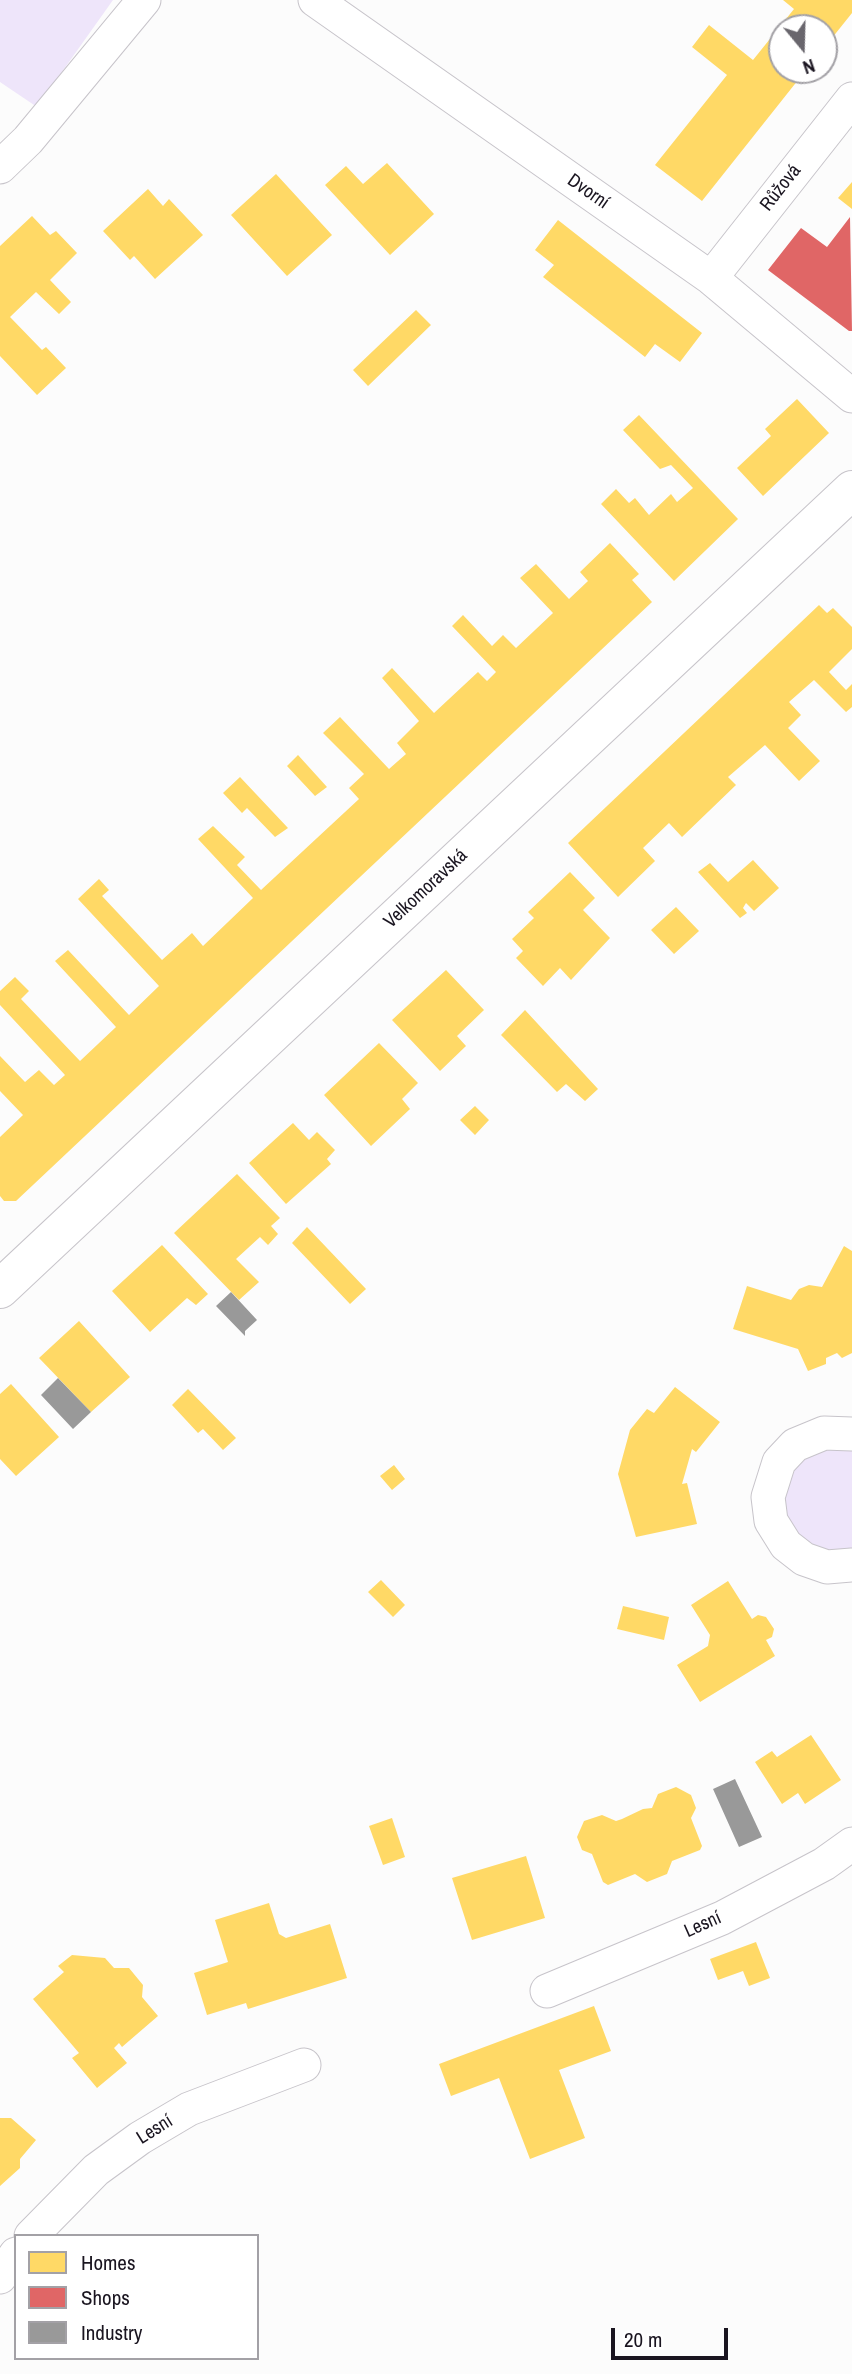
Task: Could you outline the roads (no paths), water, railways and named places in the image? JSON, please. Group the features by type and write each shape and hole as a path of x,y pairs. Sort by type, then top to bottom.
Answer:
{"street":[{"path":"0,167 29,140 144,0"},
{"name":"Dvorní","path":"315,0 711,278 852,396"},
{"name":"Růžová","path":"711,278 852,99"},
{"name":"Velkomoravská","path":"5,1274 852,490"},
{"path":"852,1434 824,1433 795,1445 773,1474 768,1497 771,1521 786,1545 804,1559 827,1567 852,1565"},
{"name":"Lesní","path":"547,1991 722,1917 824,1864 852,1844"},
{"name":"Lesní","path":"33,2234 96,2170 140,2138 189,2109 304,2065"},
{"path":"0,2277 14,2257"}]}
